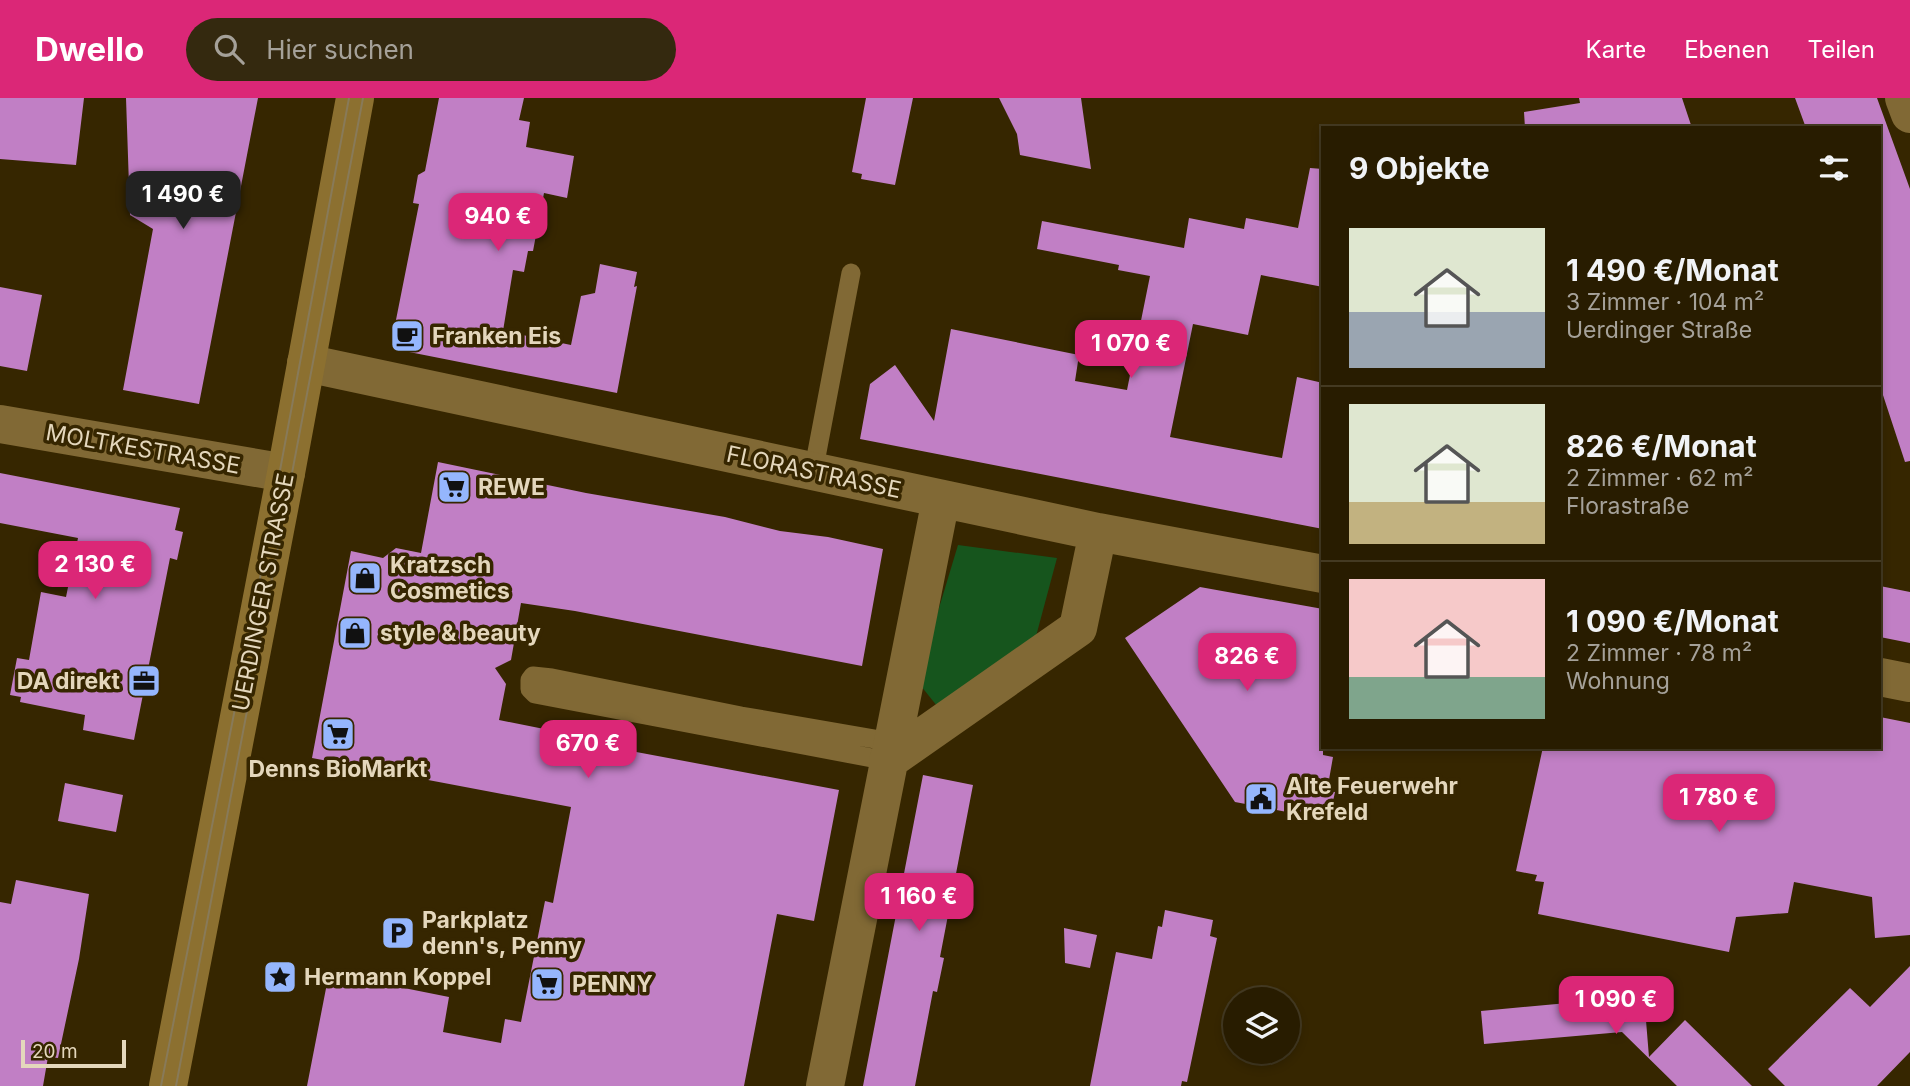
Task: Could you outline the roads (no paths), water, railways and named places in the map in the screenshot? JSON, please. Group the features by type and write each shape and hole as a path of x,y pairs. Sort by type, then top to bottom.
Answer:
{"main road":[{"name":"UERDINGER STRASSE","path":"168,1086 355,98"}],"street":[{"path":"1904,98 1910,114"},
{"name":"FLORASTRASSE","path":"306,363 813,473 1098,532 1321,574"},
{"name":"MOLTKESTRASSE","path":"0,424 286,473"},
{"path":"825,1086 941,499"},
{"path":"890,752 1078,628 1098,532"},
{"path":"1881,677 1910,683"}],"lane":[{"path":"813,473 851,273"},
{"path":"533,676 552,678 741,716 890,752 535,694 530,689 530,680 533,676"}],"tram line":[{"path":"161,1086 251,627 349,98"},
{"path":"176,1086 363,98"}],"place":[{"name":"Franken Eis","path":"407,336"},
{"name":"REWE","path":"454,487"},
{"name":"Kratzsch Cosmetics","path":"365,578"},
{"name":"style & beauty","path":"355,633"},
{"name":"DA direkt","path":"144,681"},
{"name":"Denns BioMarkt","path":"338,734"},
{"name":"Alte Feuerwehr Krefeld","path":"1261,799"},
{"name":"Parkplatz denn's, Penny","path":"398,933"},
{"name":"Hermann Koppel","path":"280,977"},
{"name":"PENNY","path":"547,984"}]}
